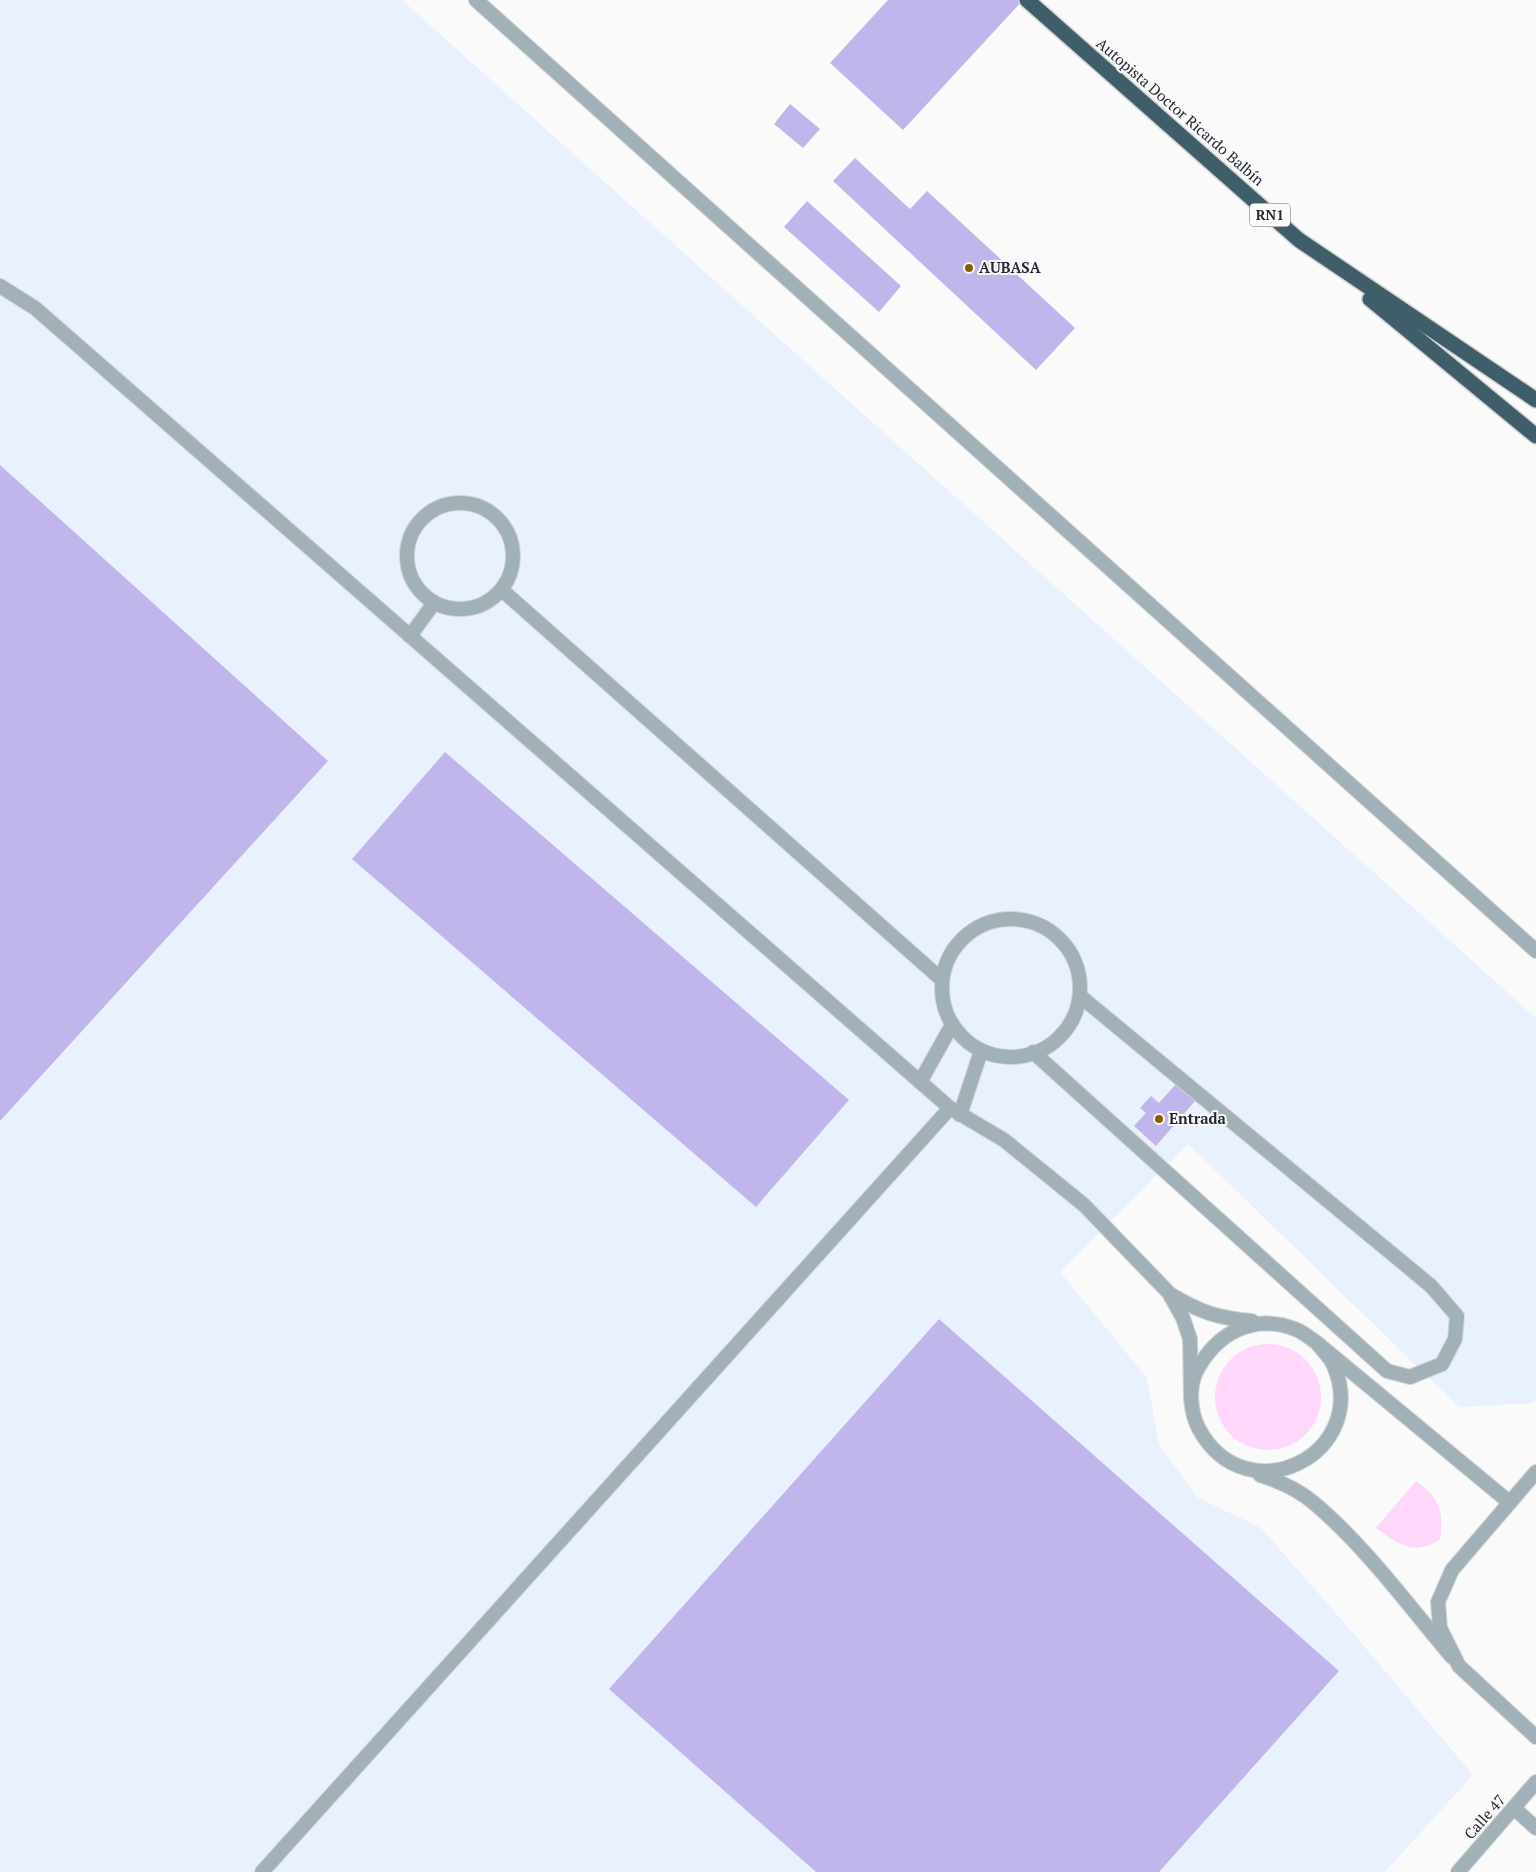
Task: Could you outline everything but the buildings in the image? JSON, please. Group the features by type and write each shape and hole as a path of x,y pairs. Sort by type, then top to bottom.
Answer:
{"highway":[{"name":"Autopista Doctor Ricardo Balbín","path":"1027,0 1299,240 1536,400"},
{"path":"1299,240 1536,436"}],"street":[{"path":"476,0 1536,951"},
{"path":"0,286 35,308 955,1112 1004,1140 1084,1205 1169,1293 1183,1318 1190,1339 1191,1398 1195,1422 1206,1443 1224,1459 1245,1469 1282,1482 1313,1502 1359,1547 1459,1666 1536,1737"},
{"path":"450,504 469,504 486,510 501,522 511,537 514,556 511,574 502,590 487,602 470,609 451,610 434,603 419,591 410,575 406,557 409,539 418,522 433,510 450,504"},
{"path":"502,590 941,979"},
{"path":"410,636 434,603"},
{"path":"1019,919 1040,925 1058,937 1072,954 1079,974 1080,996 1074,1017 1062,1035 1045,1048 1024,1056 1002,1056 981,1051 963,1039 952,1025 942,1001 941,979 947,958 959,940 976,927 997,920 1019,919"},
{"path":"1033,1052 1387,1371 1410,1377 1442,1364 1454,1340 1457,1316 1431,1286 1080,996"},
{"path":"920,1082 952,1025"},
{"path":"262,1872 955,1112 981,1051"},
{"path":"1169,1293 1199,1311 1229,1319 1271,1323 1296,1329 1317,1343 1509,1502"},
{"path":"1191,1398 1195,1375 1206,1354 1222,1337 1245,1326 1271,1323"},
{"path":"1245,1469 1269,1472 1292,1468 1313,1456 1330,1437 1340,1413 1340,1388 1333,1363 1317,1343"},
{"path":"1459,1666 1440,1628 1438,1602 1452,1570 1536,1472"},
{"name":"Calle 47","path":"1458,1872 1536,1782"},
{"path":"1514,1808 1536,1828"}],"shaded area":[{"path":"0,0 402,0 1536,1018 1536,1400 1533,1403 1459,1407 1188,1144 1060,1272 1147,1378 1159,1445 1197,1497 1261,1528 1473,1775 1385,1872 0,1872"},
{"path":"1268,1344 1288,1348 1305,1360 1317,1377 1321,1397 1317,1417 1305,1434 1288,1446 1268,1450 1248,1446 1231,1434 1219,1417 1215,1397 1219,1377 1231,1360 1248,1348"},
{"path":"1416,1481 1430,1493 1439,1506 1441,1530 1440,1540 1430,1545 1414,1548 1399,1543 1376,1528"}],"place":[{"name":"AUBASA","path":"969,268"},
{"name":"Entrada","path":"1159,1119"}]}
